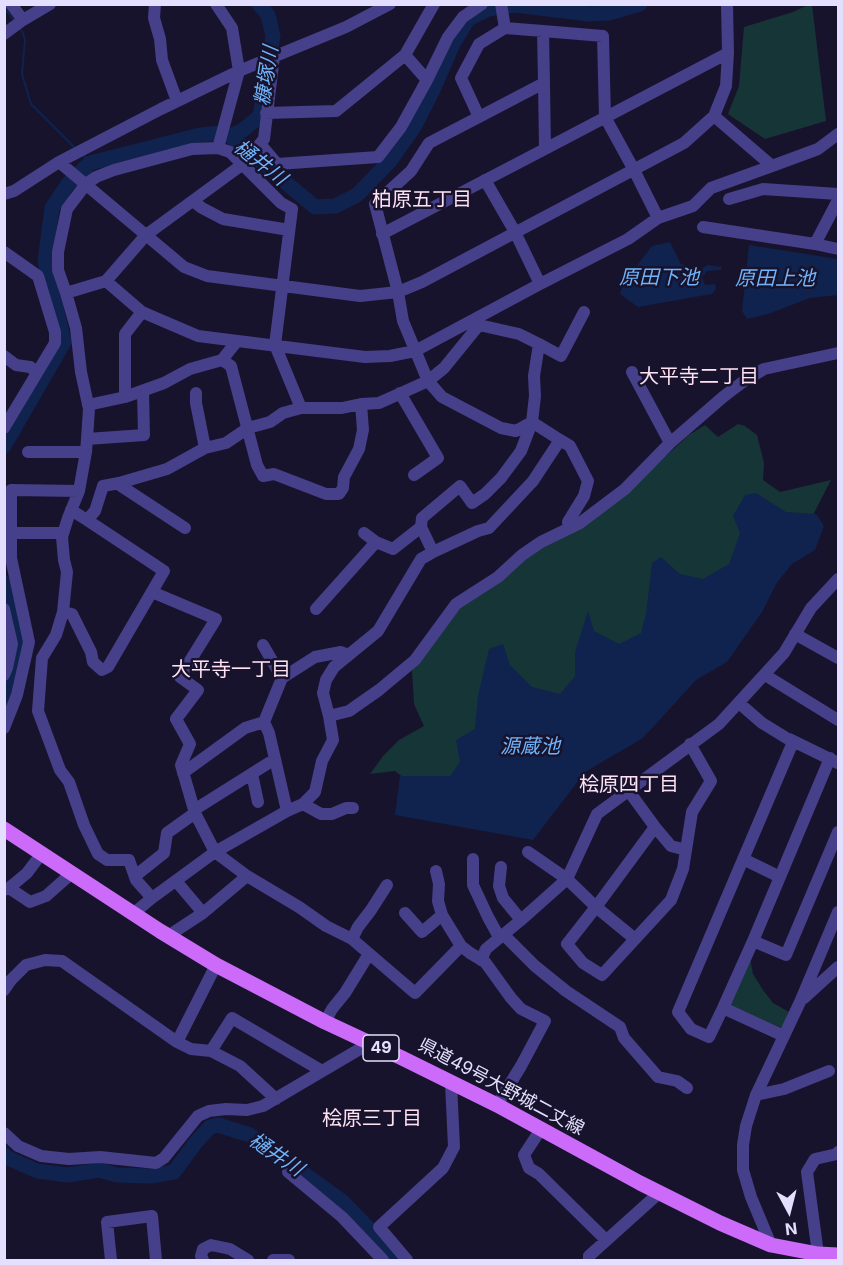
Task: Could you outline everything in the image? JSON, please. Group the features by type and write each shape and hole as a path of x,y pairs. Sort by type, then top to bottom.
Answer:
{"main road":[{"name":"県道49号大野城二丈線","path":"4,829 216,965 325,1022 497,1105 659,1193 771,1245 818,1254 838,1255"},
{"path":"771,1245 779,1260"}],"street":[{"path":"11,4 23,20"},
{"path":"4,34 50,4"},
{"path":"154,4 154,18 160,39 162,60 177,101"},
{"path":"216,4 232,28 239,71 219,146"},
{"path":"4,194 63,165 115,132 177,101 268,58 346,27 390,4"},
{"path":"267,113 336,111 405,55 434,4"},
{"path":"258,146 277,164 378,157 401,127 448,37 463,17 482,4"},
{"path":"63,165 184,267 207,276 360,296 398,292 422,282 684,144 714,116 726,86 727,8"},
{"path":"480,117 460,78 479,44 503,16 543,31 603,36 605,117 658,218"},
{"path":"543,31 545,148"},
{"path":"382,234 728,53"},
{"path":"405,55 427,80"},
{"path":"66,293 106,282 147,235 245,162 264,139 268,58"},
{"path":"532,422 516,431 501,428 442,397 428,381 403,321 398,292 375,204 411,171 429,143 544,83"},
{"path":"714,116 772,166"},
{"path":"106,282 142,312 198,336 365,357 390,356 415,351 628,240 658,218 693,206 711,188 818,149 838,134"},
{"path":"152,898 136,880 129,860 107,860 98,854 84,825 69,782 60,771 38,711 42,658 56,635 63,612 67,572 63,532 79,491 86,452 89,409 81,372 76,328 58,270 58,252 68,209 84,183 114,170 192,149 219,146 245,162 281,203 292,209 275,345 301,408"},
{"path":"485,180 515,232 540,284"},
{"path":"729,199 763,189 838,194"},
{"path":"193,201 223,219 289,230"},
{"path":"815,244 838,201"},
{"path":"703,227 838,249"},
{"path":"4,252 38,276 55,332 55,342 5,425"},
{"path":"38,276 58,270"},
{"path":"125,397 124,334 142,312"},
{"path":"87,520 95,511 104,486 167,469 205,448 226,442 248,428 270,422 283,413 301,408 342,408 379,403 428,381 444,368 479,325 519,334 561,356 584,312"},
{"path":"88,405 125,397 164,383 190,369 222,360 237,341"},
{"path":"433,552 421,527 422,518 460,486 472,503 501,478 521,451 532,422 535,396 534,376 539,344"},
{"path":"329,716 349,711 379,690 415,660 456,604 498,577 522,555 541,542 580,523 625,489 670,443 744,381 764,369 838,353"},
{"path":"5,357 16,365 38,372"},
{"path":"222,360 231,366 257,465 263,476 274,474 326,494 339,494 343,488 344,477 359,449 363,430 362,404"},
{"path":"632,372 670,443"},
{"path":"87,439 144,435 142,391"},
{"path":"196,393 205,448"},
{"path":"400,393 438,458 414,475"},
{"path":"532,422 570,446 588,481 584,496 568,522 569,528"},
{"path":"134,914 215,852 303,804 315,792 322,761 333,740 323,693 334,667 378,631 421,559 478,531 489,528 533,481 560,440"},
{"path":"28,452 86,452"},
{"path":"118,484 185,528"},
{"path":"4,728 16,695 29,642 11,558 11,490 79,491"},
{"path":"63,612 72,614 91,652 93,662 102,670 108,667 164,571 71,510"},
{"path":"364,533 376,542 393,549 421,527"},
{"path":"11,532 63,532"},
{"path":"316,609 376,542"},
{"path":"481,960 486,949 567,879 597,814 718,724 784,653 810,608 838,579"},
{"path":"152,592 216,619 180,677 198,690 176,718 190,744 181,765 194,812 215,852 247,876 326,926 352,939 415,993 461,946"},
{"path":"4,609 12,644 4,675"},
{"path":"795,634 838,658"},
{"path":"263,645 282,678"},
{"path":"287,811 269,733 264,722 282,678 315,657 341,652 349,655"},
{"path":"765,675 838,720"},
{"path":"739,703 762,723 789,739 834,760 710,1037 691,1029 678,1012 793,742 789,739"},
{"path":"183,773 245,728 264,722"},
{"path":"655,827 567,944 583,963 602,975 671,900 682,869 692,812 711,781 690,744"},
{"path":"135,876 164,853 167,833 194,812 275,759"},
{"path":"252,774 258,802"},
{"path":"628,790 671,846 686,850"},
{"path":"303,804 321,814 332,814 339,810 353,808"},
{"path":"753,941 786,955 838,832"},
{"path":"528,852 567,879 596,907 635,939"},
{"path":"42,853 27,873 7,889 30,902 46,896 72,873"},
{"path":"473,859 473,885 488,918 501,935 566,991 620,1027 624,1038 658,1077 677,1081 687,1088"},
{"path":"743,859 780,877"},
{"path":"501,867 499,886 503,898 521,920"},
{"path":"436,871 439,884 438,901 442,915 461,946 485,962 521,1009 545,1022 497,1105"},
{"path":"168,936 203,913 247,876"},
{"path":"176,880 203,913"},
{"path":"352,939 387,885"},
{"path":"771,1245 751,1197 743,1170 742,1145 756,1095 800,1002 838,912"},
{"path":"405,913 422,932 442,915"},
{"path":"325,1022 369,954"},
{"path":"4,990 26,964 45,960 62,961 177,1042 191,1049 211,1051 240,1066 276,1099"},
{"path":"177,1042 216,965"},
{"path":"800,1002 838,967"},
{"path":"723,1008 784,1036"},
{"path":"211,1051 232,1018 322,1071"},
{"path":"4,1133 18,1146 41,1156 69,1159 100,1156 156,1163 164,1158 198,1116 208,1111 247,1110 263,1106 370,1043"},
{"path":"756,1095 784,1089 829,1071"},
{"path":"406,1260 379,1227 443,1168 454,1147 451,1083"},
{"path":"541,1129 524,1155 529,1168 539,1174 606,1240"},
{"path":"818,1254 807,1172 815,1159 838,1152"},
{"path":"288,1172 342,1217 383,1260"},
{"path":"589,1260 589,1256 659,1193"},
{"path":"111,1260 107,1222 152,1216 156,1260"},
{"path":"202,1260 203,1249 211,1245 230,1249 248,1260"},
{"path":"273,1260 289,1260"}],"green space":[{"path":"812,5 826,121 765,139 728,114 739,86 744,27"},
{"path":"738,424 757,435 764,463 763,480 780,492 831,480 812,517 743,541 730,571 648,635 581,682 560,702 482,718 465,763 450,784 410,783 395,771 370,774 399,740 424,726 414,704 412,669 458,607 542,546 627,491 689,435 705,425 718,437"},
{"path":"750,958 753,974 763,990 773,1003 789,1012 782,1028 728,1005"}],"water":[{"name":"原田下池","path":"670,242 681,264 700,270 707,265 722,267 721,270 707,271 702,277 705,285 715,284 716,288 712,294 638,307 620,294 623,284 652,246"},
{"name":"原田上池","path":"749,245 838,259 838,295 810,298 768,314 747,319 742,311"},
{"name":"源蔵池","path":"756,493 786,512 816,514 824,526 815,550 792,564 776,584 762,612 727,662 696,680 643,738 585,772 533,840 395,815 400,776 450,776 460,762 456,740 475,729 478,696 489,649 503,644 510,665 532,687 560,694 575,676 575,652 588,611 594,631 619,644 641,633 646,614 652,563 661,557 680,574 703,579 729,564 740,533 733,516 745,495"}],"waterway":[{"name":"糠塚川","path":"230,136 243,130 260,116 273,36 268,15 259,4"},
{"name":"樋井川","path":"4,446 64,342 45,261 52,208 68,184 90,163 200,135 222,133 230,136 315,207 335,206 357,195 390,161 414,127 452,46 468,19 488,9 515,5 589,14 609,13 640,4"},
{"path":"4,7 15,22"},
{"path":"20,29 25,40 22,74 31,104 76,149"},
{"path":"83,155 90,163"},
{"name":"樋井川","path":"4,583 19,643 12,681 4,705"},
{"name":"樋井川","path":"4,1155 37,1171 68,1175 99,1170 117,1175 151,1176 174,1172 210,1127 218,1125 250,1135 342,1201 399,1260"}],"district":[{"name":"柏原五丁目","path":"422,200"},
{"name":"大平寺二丁目","path":"699,377"},
{"name":"大平寺一丁目","path":"231,670"},
{"name":"桧原四丁目","path":"629,785"},
{"name":"桧原三丁目","path":"372,1119"}]}
